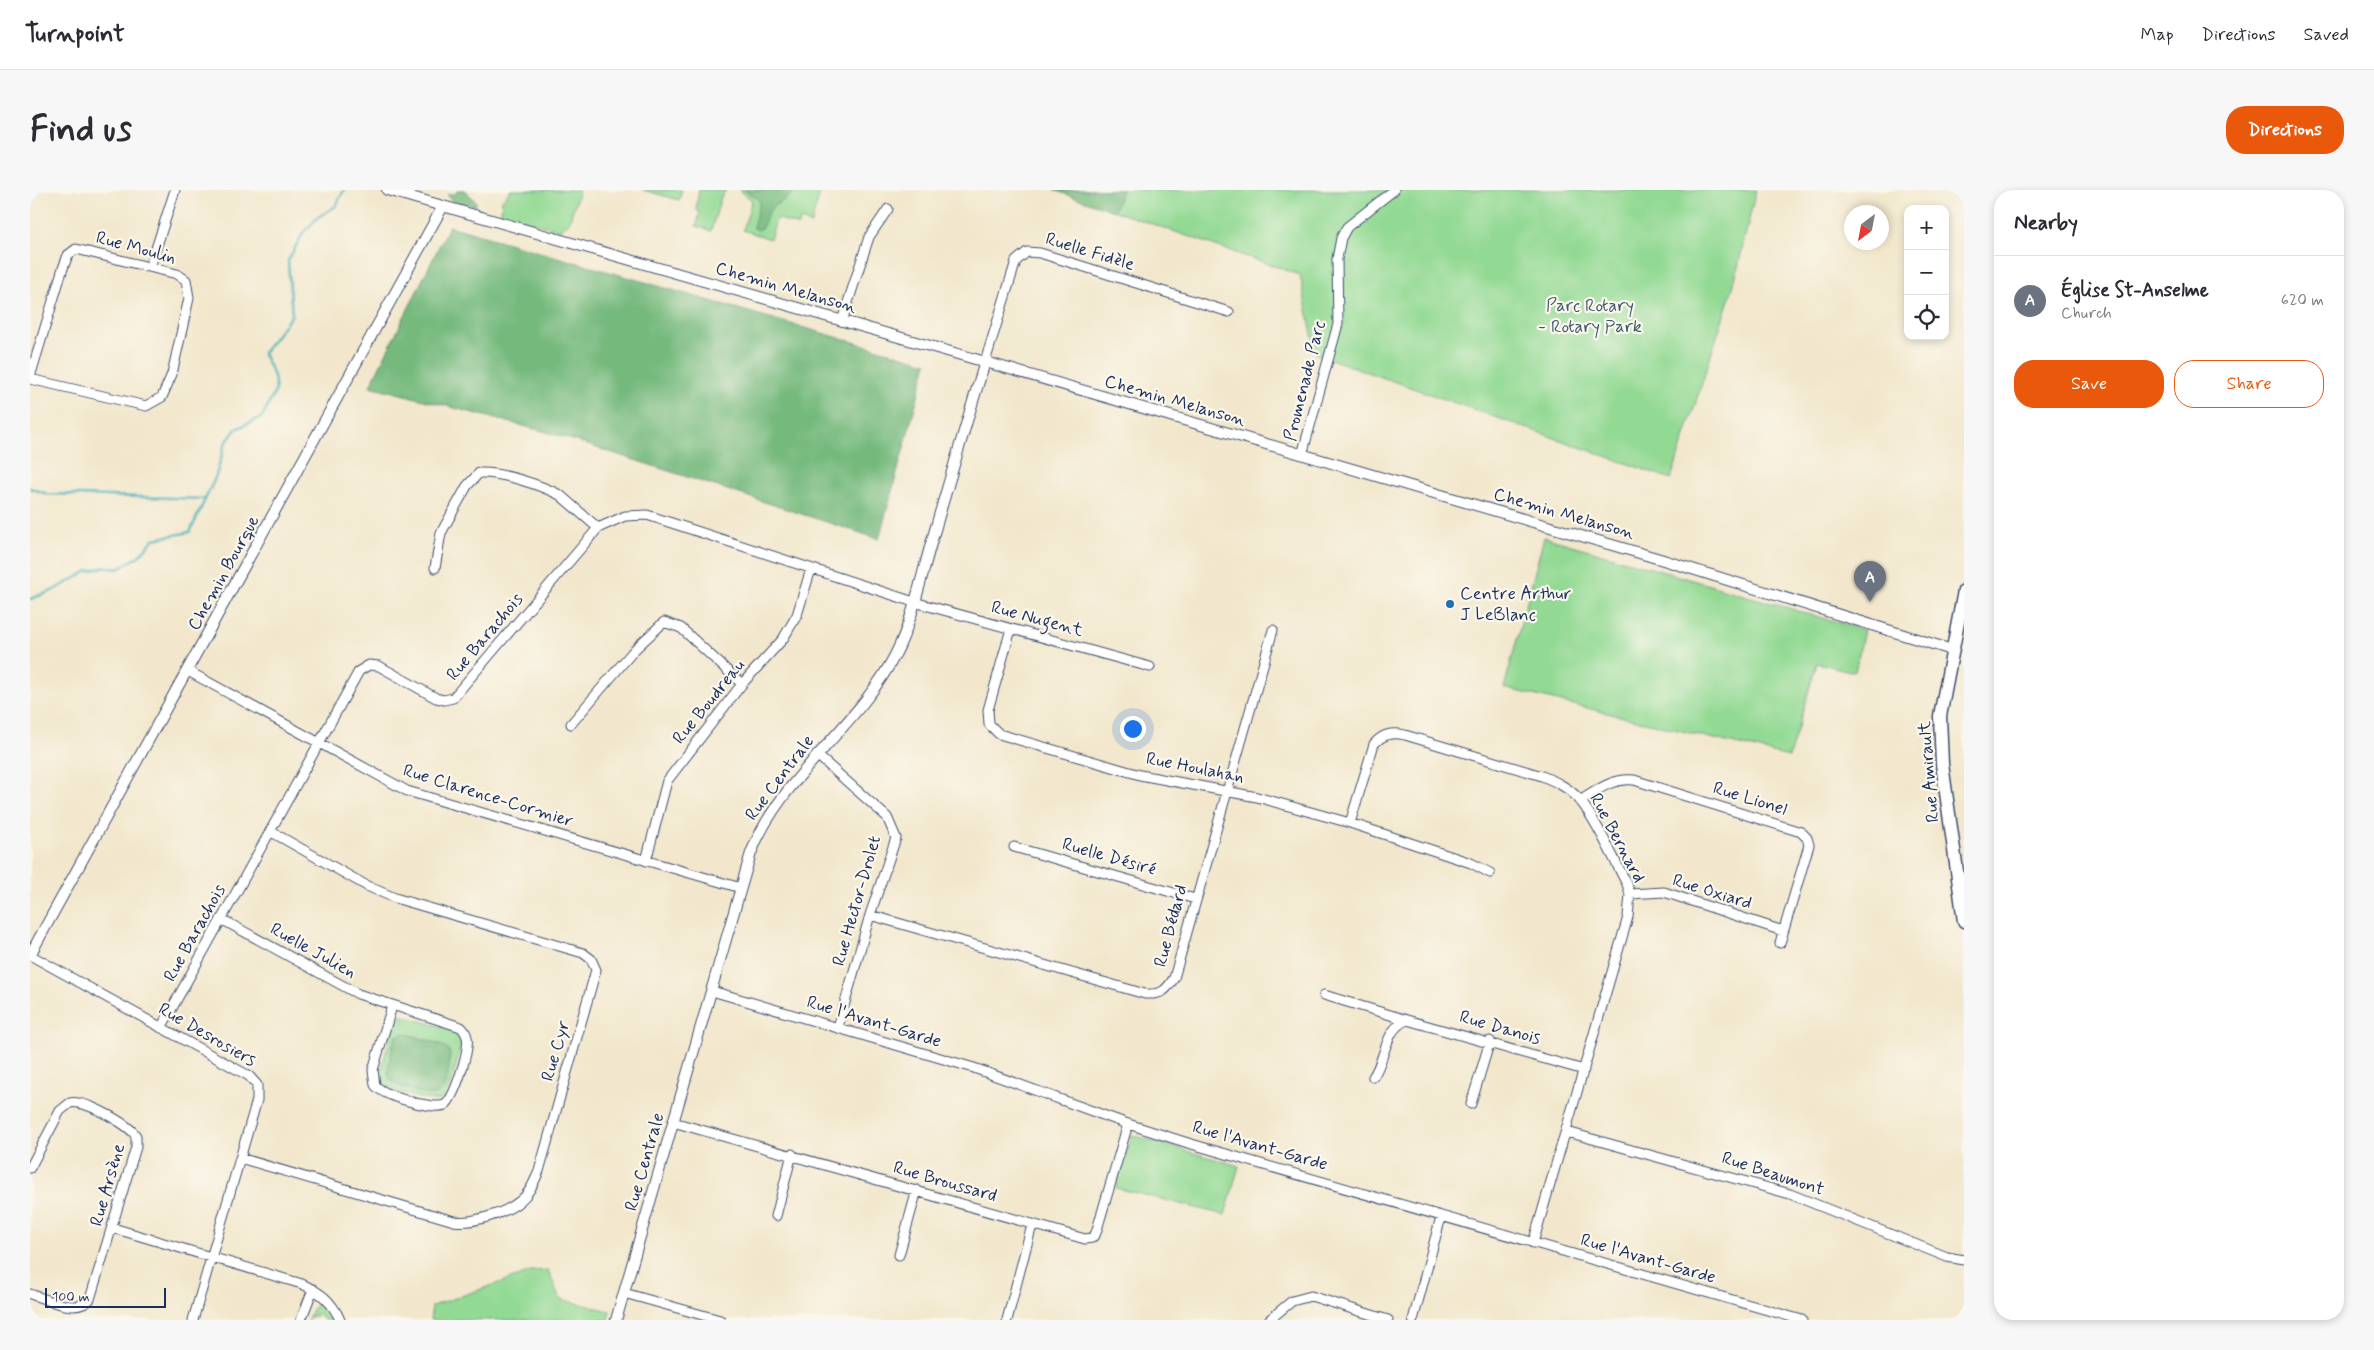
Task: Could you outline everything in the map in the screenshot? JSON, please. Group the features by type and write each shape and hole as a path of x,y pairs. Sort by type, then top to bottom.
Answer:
{"main road":[{"name":"Rue Amirault","path":"1964,591 1940,716 1942,764 1964,921"}],"street":[{"path":"150,267 175,190"},
{"name":"Chemin Melanson","path":"388,190 842,320 1660,559 1952,650"},
{"name":"Promenade Parc","path":"1302,455 1338,324 1337,259 1341,238 1347,227 1394,190"},
{"name":"Chemin Bourque","path":"30,955 443,206"},
{"path":"842,320 869,237 888,209"},
{"name":"Rue Moulin","path":"76,249 177,274 186,280 189,298 172,374 162,397 146,406 30,378 68,255 76,249"},
{"name":"Ruelle Fidèle","path":"985,362 1016,261 1026,252 1040,253 1229,312"},
{"name":"Rue Centrale","path":"616,1320 741,888 759,832 817,755 873,689 895,654 914,602 985,362"},
{"path":"435,568 441,533 467,486 479,473 488,473 552,491 560,495 598,528"},
{"name":"Rue Barachois","path":"161,1028 357,675 369,666 376,665 439,699 447,700 456,696 598,528 625,516 647,515 914,602"},
{"name":"Rue Boudreau","path":"646,861 667,781 742,684 783,639 797,615 811,569"},
{"name":"Rue Nugent","path":"914,602 1150,667"},
{"path":"571,724 634,649 664,622 681,628 742,684"},
{"name":"Rue Houlahan","path":"1011,629 988,710 992,729 1010,738 1140,775 1174,782 1227,789 1350,824 1470,863 1490,873"},
{"name":"Rue Bédard","path":"870,915 1145,994 1158,995 1167,990 1174,978 1273,630"},
{"name":"Rue Clarence-Cormier","path":"188,670 407,791 741,888"},
{"name":"Rue Bernard","path":"1350,824 1369,755 1374,744 1380,737 1394,733 1542,776 1568,789 1580,801 1628,884 1630,894 1628,917 1567,1132 1533,1243"},
{"name":"Rue Hector-Drolet","path":"817,755 887,818 896,838 870,915 838,1027"},
{"name":"Rue Lionel","path":"1580,801 1610,783 1624,779 1634,780 1801,832 1807,838 1809,845 1780,942"},
{"name":"Rue Cyr","path":"240,1158 454,1221 472,1221 513,1206 530,1190 539,1171 596,972 594,962 582,953 395,898 367,886 270,831"},
{"name":"Ruelle Désiré","path":"1014,847 1195,899"},
{"name":"Rue Oxiard","path":"1630,894 1664,892 1784,931"},
{"name":"Ruelle Julien","path":"221,920 342,987 392,1006 455,1024 465,1032 467,1047 453,1095 445,1105 432,1107 382,1092 374,1085 374,1070 392,1006"},
{"name":"Rue Desrosiers","path":"30,955 248,1076 258,1085 258,1100 193,1320"},
{"name":"Rue l'Avant-Garde","path":"712,991 974,1068 1128,1124 1802,1320"},
{"name":"Rue Danois","path":"1324,995 1407,1020 1490,1041 1584,1070"},
{"path":"1373,1077 1380,1067 1392,1031 1398,1024 1407,1020"},
{"path":"1471,1104 1490,1041"},
{"name":"Rue Arsène","path":"30,1168 60,1110 70,1103 83,1103 130,1128 136,1136 137,1143 94,1293 85,1305 74,1307 30,1294"},
{"name":"Rue Broussard","path":"673,1122 792,1154 1082,1239 1089,1239 1094,1236 1128,1124"},
{"name":"Rue Beaumont","path":"1567,1132 1790,1194 1947,1258 1964,1260"},
{"path":"776,1216 792,1154"},
{"path":"899,1255 917,1190"},
{"path":"1413,1320 1442,1216"},
{"path":"1007,1320 1032,1225"},
{"path":"112,1228 313,1289 331,1303 340,1320"},
{"path":"301,1320 313,1289"},
{"path":"624,1292 720,1320"},
{"path":"1269,1320 1292,1302 1311,1296 1388,1320"}],"green space":[{"path":"459,190 465,190 476,201 476,206 452,201 448,197 448,194 454,194"},
{"path":"511,190 579,190 569,223 560,230 501,214 502,200"},
{"path":"643,190 682,190 679,200"},
{"path":"699,190 726,190 721,197 711,231 696,226 700,213 696,209"},
{"path":"739,190 821,190 811,224 801,220 798,226 777,218 770,239 743,230 752,200"},
{"path":"745,190 794,190 790,196 770,210 761,228 758,230 753,227 760,201"},
{"name":"Parc Rotary - Rotary Park","path":"1054,190 1756,190 1734,284 1671,479 1316,354 1300,275"},
{"path":"1054,190 1122,190 1114,211"},
{"path":"449,226 927,363 879,539 554,434 370,386"},
{"path":"1544,537 1864,630 1855,672 1817,663 1789,757 1504,688"},
{"path":"403,1016 453,1030 460,1036 460,1050 455,1070 445,1095 441,1100 428,1100 409,1095 384,1085 380,1081 380,1073 397,1017","holes":["404,1033 442,1045 450,1055 447,1078 429,1095 399,1086 389,1077 393,1044 397,1036"]},
{"path":"404,1033 442,1045 449,1050 448,1076 443,1089 439,1093 430,1095 417,1092 396,1083 389,1077 389,1063 394,1044 397,1036"},
{"path":"1132,1135 1239,1166 1225,1215 1116,1188"},
{"path":"548,1270 560,1299 610,1311 608,1320 430,1320 432,1306 534,1271"},
{"path":"319,1304 326,1308 333,1320 324,1320 319,1315 309,1317 312,1309"}],"waterway":[{"path":"30,599 52,591 88,571 106,567 118,569 138,557 154,539 190,532 216,476 225,444 236,429 262,417 276,390 274,376 263,353 292,315 288,261 303,233 318,217 336,206 344,190"},
{"path":"30,488 47,494 204,499"}],"place":[{"name":"Église St-Anselme","path":"1870,602"},
{"name":"Centre Arthur J LeBlanc","path":"1450,604"}]}
